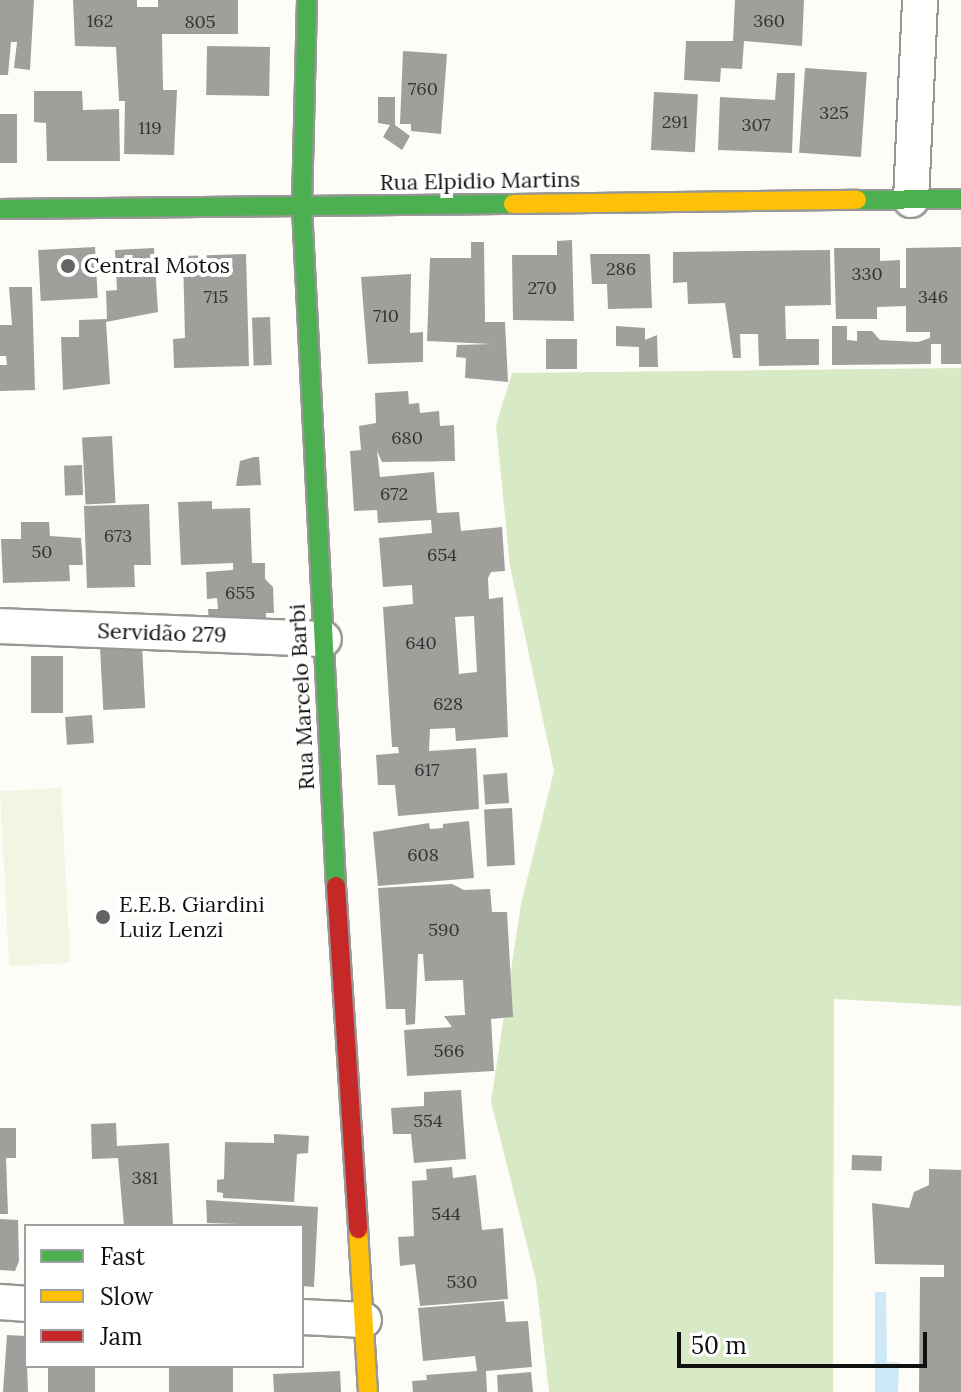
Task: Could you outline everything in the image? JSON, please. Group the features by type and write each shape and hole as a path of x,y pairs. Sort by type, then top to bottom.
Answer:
{"street":[{"name":"Rua Marcelo Barbi","path":"307,0 302,208 368,1392"},
{"path":"911,200 920,0"},
{"name":"Rua Elpidio Martins","path":"0,209 961,199"},
{"name":"Servidão 279","path":"0,626 324,639"},
{"path":"0,1302 24,1304"},
{"path":"304,1317 364,1320"}],"green space":[{"path":"961,368 961,1006 834,999 833,1392 549,1392 536,1280 491,1102 521,904 554,771 510,566 496,425 512,373"},
{"path":"61,788 70,963 9,966 0,791"}],"water":[{"path":"875,1292 886,1292 887,1362 899,1363 898,1392 875,1392"}],"building":[{"path":"0,0 34,0 30,70 14,68 17,42 11,42 8,75 0,75"},
{"path":"73,0 137,0 137,7 158,7 158,0 238,0 238,34 162,34 163,90 177,90 174,155 124,154 125,101 119,101 116,47 75,46"},
{"path":"735,0 804,0 802,46 744,41 742,69 721,68 720,82 684,80 686,41 733,41"},
{"path":"207,46 270,47 269,96 206,95"},
{"path":"403,51 447,54 441,134 411,131 411,124 400,124"},
{"path":"805,68 867,72 861,157 799,153"},
{"path":"777,73 795,73 792,153 718,150 720,97 775,100"},
{"path":"34,91 82,91 83,110 119,109 120,161 47,161 46,123 34,122"},
{"path":"654,92 698,94 695,152 651,150"},
{"path":"378,97 395,97 395,125 410,136 402,150 383,137 390,125 378,123"},
{"path":"0,114 17,114 17,163 0,163"},
{"path":"572,240 574,321 513,320 512,255 557,255 557,241"},
{"path":"471,242 484,242 485,322 505,322 508,382 465,378 466,358 456,357 457,345 492,344 427,341 430,258 471,258"},
{"path":"95,247 98,298 41,301 38,250"},
{"path":"961,247 961,364 941,364 941,344 931,344 931,364 832,365 832,326 847,326 847,340 857,341 857,331 872,331 880,340 918,342 930,338 930,332 906,332 906,306 877,307 877,319 836,319 834,248 880,248 880,261 900,260 900,288 906,288 906,248"},
{"path":"154,248 158,312 106,322 110,384 63,390 61,337 79,337 79,320 107,319 106,291 117,290 115,250"},
{"path":"830,250 831,305 785,306 786,339 819,339 819,365 759,366 758,334 740,334 741,358 733,358 725,303 688,304 687,282 673,283 673,252"},
{"path":"246,254 249,366 174,368 173,339 185,338 183,256"},
{"path":"590,254 650,254 652,308 608,309 607,284 592,284"},
{"path":"411,274 410,333 423,332 423,362 368,364 361,277"},
{"path":"9,287 32,287 35,390 0,391 0,365 7,365 6,356 0,356 0,325 12,325"},
{"path":"270,317 272,365 254,366 252,318"},
{"path":"616,326 645,328 645,340 657,335 658,367 639,367 639,347 616,346"},
{"path":"546,339 577,339 577,369 546,369"},
{"path":"408,391 409,404 419,403 420,413 439,411 440,426 454,425 455,461 382,462 377,451 380,477 434,472 437,513 459,512 461,531 502,527 505,571 491,572 488,578 489,599 503,597 508,737 456,741 455,728 430,729 429,751 476,748 479,809 398,816 395,785 378,785 376,755 399,753 398,747 392,747 383,607 413,604 412,585 383,587 379,538 432,533 431,520 378,523 377,510 354,511 350,451 361,450 359,426 376,423 375,393","holes":["474,616 477,672 459,674 455,617"]},
{"path":"112,436 116,503 86,504 82,438"},
{"path":"259,457 261,485 236,486 240,461"},
{"path":"82,465 83,495 65,496 64,466"},
{"path":"212,501 212,509 250,508 252,563 265,563 265,579 273,587 274,613 266,613 266,626 209,623 208,609 218,609 217,598 207,599 206,572 233,570 233,563 181,565 178,502"},
{"path":"149,504 151,565 134,565 135,587 87,588 84,506"},
{"path":"21,522 49,522 50,536 81,538 83,565 69,565 70,581 3,583 1,539 21,539"},
{"path":"142,646 145,708 103,710 100,648"},
{"path":"31,656 63,656 63,713 31,713"},
{"path":"92,715 94,743 67,745 65,717"},
{"path":"507,773 509,803 485,805 483,775"},
{"path":"512,808 515,865 487,866 484,809"},
{"path":"469,821 474,878 378,886 373,832 429,823 430,829 443,828 443,824"},
{"path":"452,884 464,890 490,889 492,912 507,912 513,1017 491,1019 494,1071 407,1076 404,1030 452,1027 444,1016 465,1015 463,980 425,981 423,954 418,954 415,1024 406,1025 405,1009 386,1009 378,888"},
{"path":"461,1090 466,1159 414,1163 411,1134 393,1134 391,1108 424,1106 424,1092"},
{"path":"116,1123 117,1146 169,1143 173,1224 124,1224 118,1158 92,1159 91,1124"},
{"path":"0,1128 16,1128 16,1158 6,1158 8,1214 0,1214"},
{"path":"274,1134 309,1136 308,1153 297,1154 294,1202 223,1198 223,1193 217,1192 217,1180 224,1179 225,1142 274,1143"},
{"path":"852,1155 882,1156 881,1171 851,1170"},
{"path":"452,1167 453,1178 476,1175 482,1230 503,1228 508,1299 420,1306 415,1264 400,1266 398,1237 414,1236 412,1181 427,1180 426,1169"},
{"path":"929,1169 961,1170 961,1392 919,1392 920,1277 944,1277 944,1265 875,1264 872,1203 909,1208 914,1192 929,1185"},
{"path":"206,1200 318,1207 314,1287 304,1286 304,1224 207,1223"},
{"path":"0,1219 18,1220 19,1261 15,1271 0,1270"},
{"path":"504,1301 506,1322 528,1321 532,1367 486,1371 487,1392 413,1392 412,1381 427,1380 426,1375 477,1371 475,1356 423,1361 418,1308"},
{"path":"7,1335 24,1336 28,1392 3,1392"},
{"path":"48,1368 95,1368 95,1392 48,1392"},
{"path":"169,1368 233,1368 233,1392 169,1392"},
{"path":"340,1371 341,1392 274,1392 273,1374"},
{"path":"531,1372 533,1392 498,1392 497,1375"}],"traffic: fast":[{"path":"307,0 302,208 336,886"},
{"path":"857,200 961,199"},
{"path":"0,209 513,204"}],"traffic: slow":[{"path":"513,204 857,200"},
{"path":"358,1229 368,1392"}],"traffic: jam":[{"path":"336,886 358,1229"}],"place":[{"name":"Central Motos","path":"68,266"},
{"name":"E.E.B. Giardini Luiz Lenzi","path":"103,917"}]}
